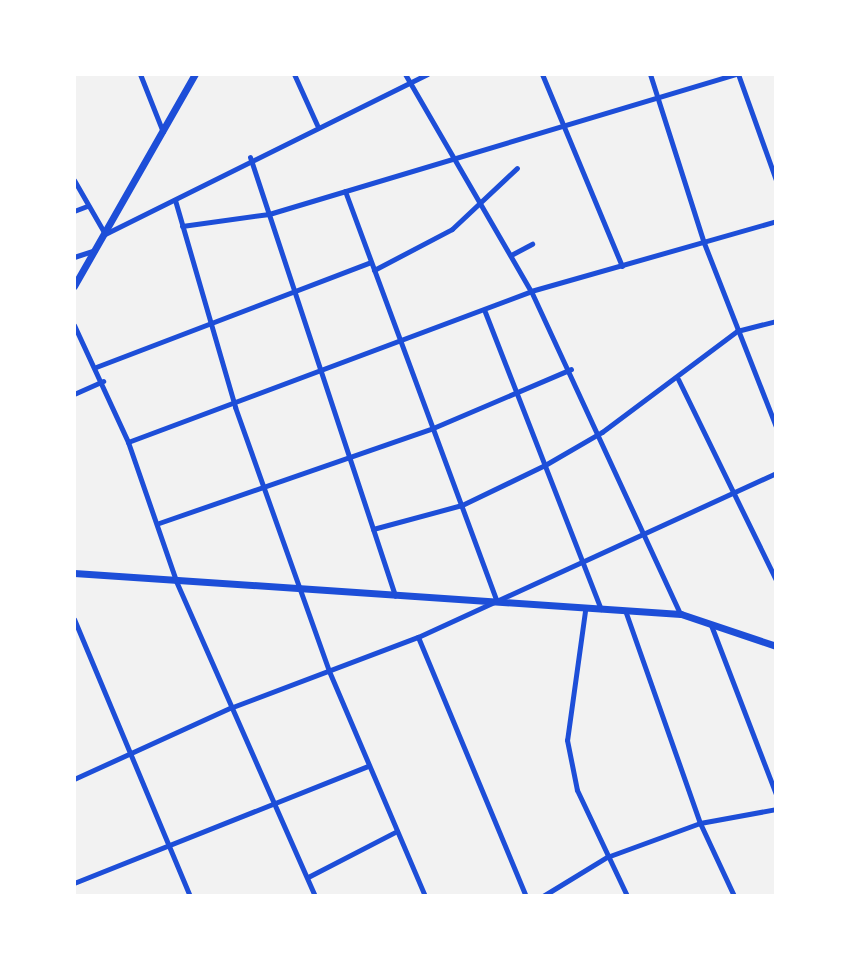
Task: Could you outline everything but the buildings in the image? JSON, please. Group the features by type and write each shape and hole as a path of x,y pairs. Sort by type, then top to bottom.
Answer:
{"main road":[{"path":"74,286 195,74"},
{"path":"74,573 497,601 585,611 681,614 776,646"}],"street":[{"path":"140,74 163,132"},
{"path":"294,74 317,125"},
{"path":"405,74 511,255 571,369 602,432 681,614"},
{"path":"74,180 105,234 175,200 250,157 427,74"},
{"path":"542,74 559,125 622,266"},
{"path":"650,74 704,243 776,427"},
{"path":"182,226 269,214 737,74 776,180"},
{"path":"250,157 318,372 395,596"},
{"path":"374,270 452,229 517,168"},
{"path":"345,191 497,601"},
{"path":"175,200 235,407 329,671 425,896"},
{"path":"74,211 87,206"},
{"path":"128,442 235,407 318,372 485,312 531,291 776,221"},
{"path":"511,255 532,244"},
{"path":"74,257 95,250"},
{"path":"96,367 208,320 371,262"},
{"path":"485,312 603,612"},
{"path":"373,529 462,505 545,465 602,432 678,379 737,331 776,321"},
{"path":"74,325 103,381 128,442 159,523 176,581 315,896"},
{"path":"159,523 347,454 433,428 571,369"},
{"path":"678,379 731,494 776,580"},
{"path":"74,394 103,381"},
{"path":"74,779 230,708 418,637 583,563 645,530 776,473"},
{"path":"585,611 567,740 577,790 627,896"},
{"path":"626,613 700,823 734,896"},
{"path":"74,619 77,636 190,896"},
{"path":"711,624 776,794"},
{"path":"418,637 526,896"},
{"path":"74,883 271,800 368,766"},
{"path":"543,896 607,857 700,823 776,809"},
{"path":"308,877 397,831"}]}
